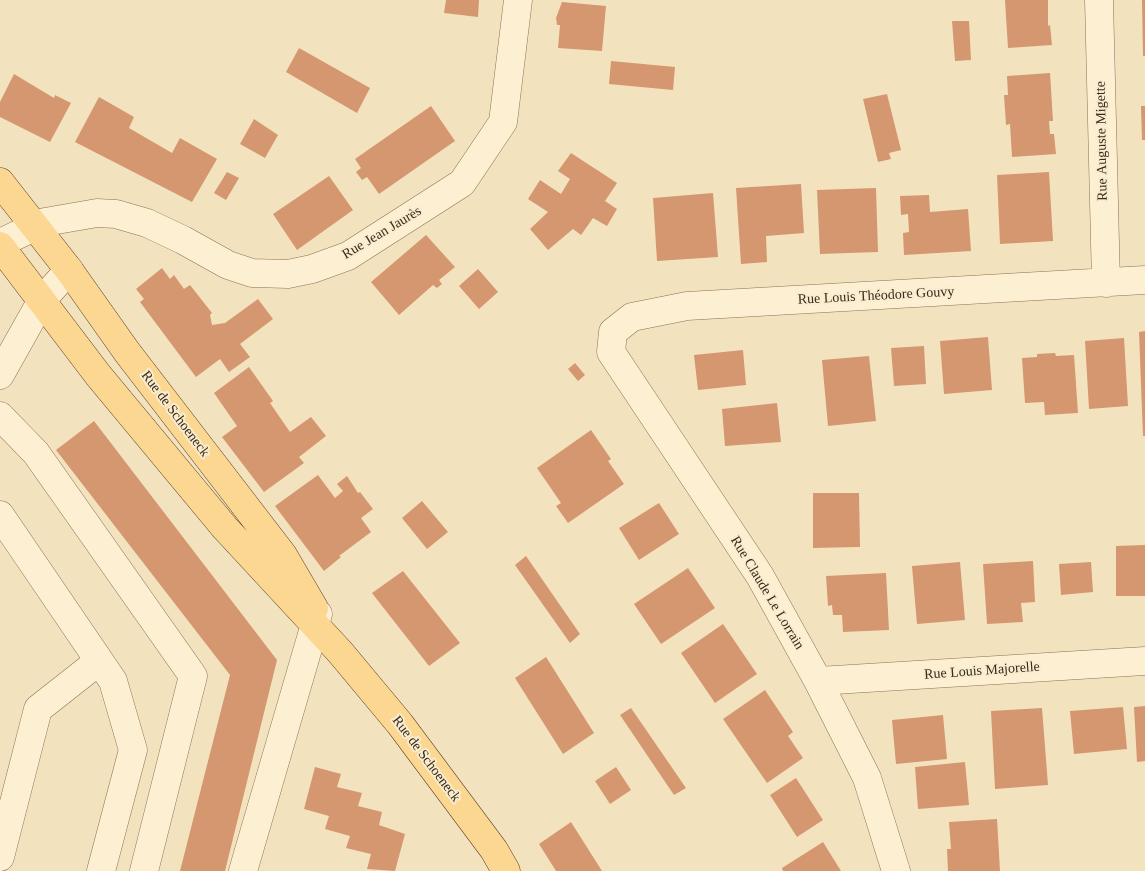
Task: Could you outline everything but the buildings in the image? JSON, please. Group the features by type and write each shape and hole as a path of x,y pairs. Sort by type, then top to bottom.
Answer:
{"main road":[{"name":"Rue de Schoeneck","path":"0,182 36,226 133,359 283,555 316,620"},
{"name":"Rue de Schoeneck","path":"0,244 98,375 225,528 316,620 400,724 494,850 506,871"}],"street":[{"name":"Rue Jean Jaurès","path":"0,244 45,222 97,213 116,214 147,223 228,265 252,273 288,274 312,269 348,256 462,183 503,122 518,0"},
{"name":"Rue Auguste Migette","path":"1099,0 1106,282"},
{"path":"0,376 42,300 69,270"},
{"name":"Rue Louis Théodore Gouvy","path":"613,332 632,317 687,306 1145,280"},
{"name":"Rue Claude Le Lorrain","path":"613,332 611,352 760,576 818,681 867,778 896,871"},
{"path":"0,416 36,453 193,676 144,871"},
{"path":"0,515 113,681 133,750 101,871"},
{"path":"243,871 316,620"},
{"path":"0,857 38,709 99,661"},
{"name":"Rue Louis Majorelle","path":"818,681 1145,661"}]}
